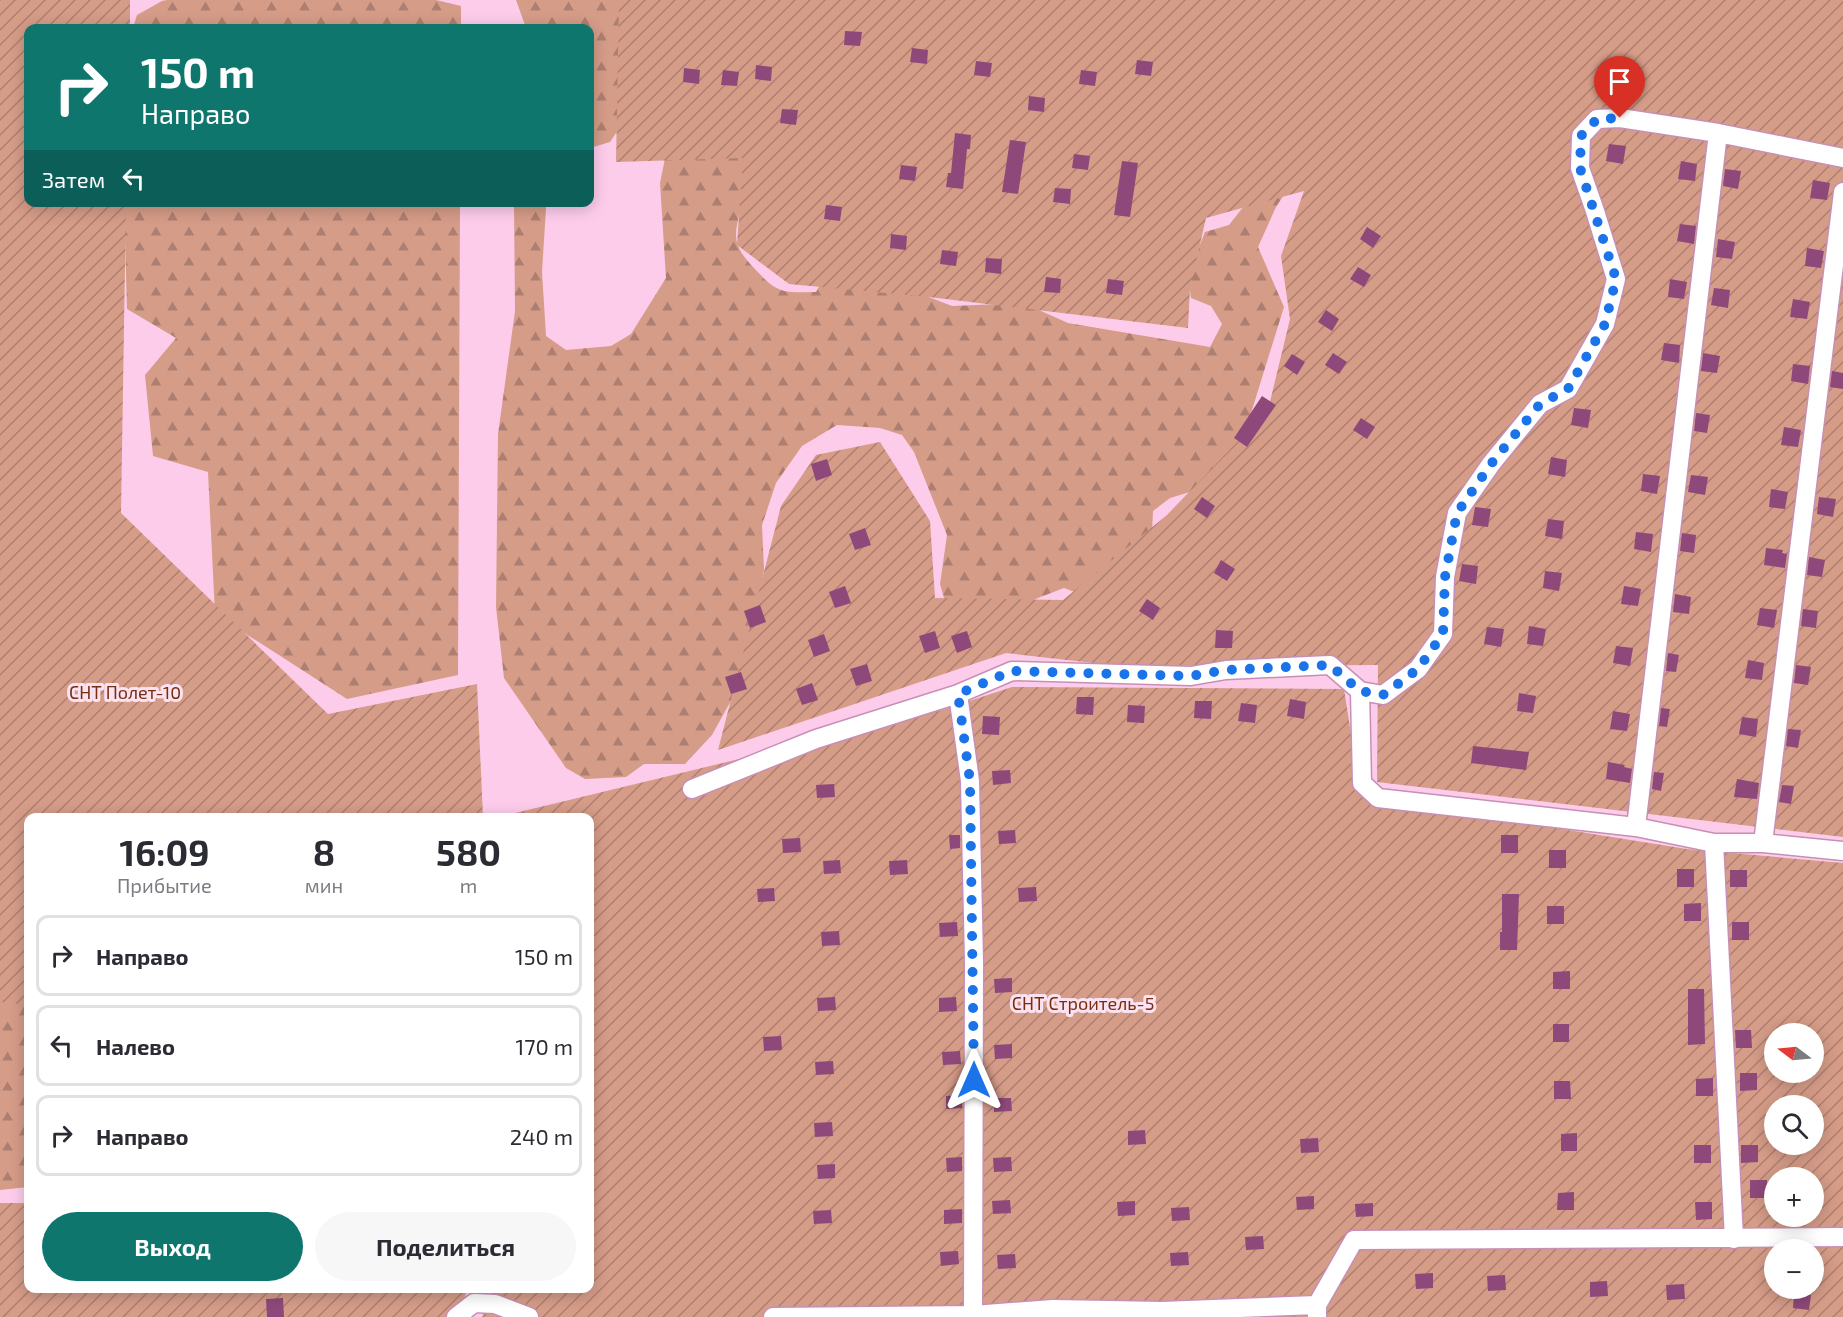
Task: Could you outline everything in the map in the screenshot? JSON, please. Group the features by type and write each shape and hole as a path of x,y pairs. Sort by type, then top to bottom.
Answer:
{"street":[{"path":"692,789 816,739 958,694 1012,671 1191,676 1226,670 1330,665 1360,691 1383,695 1418,669 1443,634 1445,577 1457,513 1491,464 1540,404 1568,389 1605,324 1616,279 1580,168 1581,136 1597,119 1620,118 1718,133 1843,158"},
{"path":"1636,827 1718,133"},
{"path":"1763,843 1843,192"},
{"path":"1360,691 1362,783 1378,798 1636,827 1714,843 1763,843 1843,851"},
{"path":"958,694 970,781 974,962 973,1315"},
{"path":"1714,843 1734,1239"},
{"path":"773,1317 973,1315 1053,1309 1317,1311 1354,1240 1843,1237"},
{"path":"456,1317 474,1303 495,1304 529,1317"}],"green space":[{"name":"СНТ Полет-10","path":"0,0 130,0 130,24 24,24 24,207 126,207 121,513 328,714 477,684 483,813 24,813 24,1005 0,1002"},
{"path":"436,0 461,6 461,24 134,24 137,15 162,1"},
{"path":"516,0 631,0 622,124 610,142 594,147 594,24 525,24"},
{"path":"619,0 1843,0 1843,837 1377,782 1378,665 1120,666 1006,653 718,750 781,506 816,455 880,442 930,521 935,598 1063,600 1167,515 1268,410 1290,319 1281,256 1304,191 1206,218 1190,288 1188,328 929,297 789,284 737,245 743,158 616,162"},
{"path":"755,83 741,209 736,234 742,253 754,268 781,290 816,292 827,272 850,267 952,306 1023,303 1068,323 1210,347 1222,324 1211,306 1191,298 1188,275 1205,232 1229,225 1244,206 1299,172 1276,207 1258,247 1284,307 1247,426 1213,485 1170,498 1153,511 1151,553 1085,596 1064,588 986,618 946,605 940,584 947,535 914,452 902,435 880,428 837,425 802,446 776,483 762,525 764,570 743,679 712,735 685,764 644,764 626,777 585,779 566,768 504,678 496,607 498,434 515,311 514,207 546,208 542,272 546,336 566,350 611,346 631,334 666,278 660,183 670,134"},
{"path":"124,207 460,207 458,675 347,699 215,614 208,472 153,456 145,375 176,338 127,309"},
{"name":"СНТ Строитель-5","path":"1012,687 1344,689 1361,797 1687,849 1843,863 1843,1317 482,1317 492,1293 594,1293 594,813 516,813 942,710"},
{"path":"24,914 24,1187 0,1190 0,917"},
{"path":"0,1203 24,1203 24,1293 466,1293 456,1317 0,1317"}],"building":[{"path":"845,31 862,32 860,46 844,45"},
{"path":"912,48 928,50 927,64 910,62"},
{"path":"1137,60 1153,62 1151,76 1135,74"},
{"path":"976,61 992,63 990,77 974,75"},
{"path":"756,65 772,67 771,81 755,79"},
{"path":"684,68 700,70 699,84 683,82"},
{"path":"723,70 739,72 737,86 721,85"},
{"path":"1081,70 1097,72 1095,86 1079,84"},
{"path":"1029,96 1045,98 1044,112 1028,110"},
{"path":"782,109 798,110 796,125 780,123"},
{"path":"955,133 971,135 970,149 967,149 963,189 946,187 948,173 951,173"},
{"path":"1010,140 1026,142 1018,194 1002,192"},
{"path":"1609,144 1626,146 1623,164 1606,161"},
{"path":"1074,154 1090,156 1088,170 1072,168"},
{"path":"1122,161 1138,163 1130,217 1114,215"},
{"path":"1681,161 1697,164 1695,181 1678,179"},
{"path":"901,165 917,167 915,181 899,179"},
{"path":"1725,169 1741,171 1738,189 1723,186"},
{"path":"1813,180 1830,183 1827,200 1810,198"},
{"path":"1055,188 1071,189 1070,204 1053,202"},
{"path":"826,205 842,207 840,221 824,219"},
{"path":"1680,224 1696,226 1694,244 1677,241"},
{"path":"1367,227 1381,236 1373,248 1360,239"},
{"path":"891,234 907,236 906,250 890,248"},
{"path":"1718,239 1735,242 1732,259 1716,257"},
{"path":"1807,248 1824,251 1821,268 1805,266"},
{"path":"942,250 958,252 956,266 940,264"},
{"path":"986,258 1002,259 1001,274 985,272"},
{"path":"1358,267 1371,275 1364,287 1350,279"},
{"path":"1046,277 1061,279 1060,293 1044,292"},
{"path":"1108,279 1124,281 1122,295 1106,293"},
{"path":"1670,279 1687,282 1684,299 1668,297"},
{"path":"1714,288 1730,290 1728,308 1711,305"},
{"path":"1793,299 1810,302 1807,319 1790,317"},
{"path":"1326,310 1339,319 1332,331 1318,322"},
{"path":"1664,343 1680,345 1679,363 1661,360"},
{"path":"1333,353 1347,362 1339,374 1325,365"},
{"path":"1703,353 1720,356 1717,373 1701,371"},
{"path":"1292,354 1305,362 1297,375 1284,366"},
{"path":"1793,364 1810,366 1808,384 1791,381"},
{"path":"1832,371 1843,373 1843,389 1830,387"},
{"path":"1262,396 1276,405 1247,447 1234,438"},
{"path":"1574,408 1591,410 1588,428 1571,425"},
{"path":"1696,413 1710,415 1707,433 1694,431"},
{"path":"1361,418 1375,427 1367,439 1353,430"},
{"path":"1784,427 1801,430 1798,447 1781,445"},
{"path":"1551,457 1567,460 1565,477 1548,474"},
{"path":"827,459 832,475 816,481 811,464"},
{"path":"1643,474 1660,476 1657,494 1641,491"},
{"path":"1691,475 1708,477 1705,495 1688,492"},
{"path":"1771,489 1788,492 1785,509 1769,507"},
{"path":"1202,497 1215,506 1207,518 1194,509"},
{"path":"1819,497 1836,499 1833,517 1817,514"},
{"path":"1475,507 1491,509 1488,527 1472,525"},
{"path":"1548,519 1564,521 1562,539 1545,536"},
{"path":"865,528 871,545 855,550 849,534"},
{"path":"1636,532 1653,534 1651,552 1634,549"},
{"path":"1682,533 1696,535 1694,553 1680,551"},
{"path":"1766,548 1783,550 1782,553 1787,554 1785,568 1764,565"},
{"path":"1809,557 1825,560 1822,577 1807,575"},
{"path":"1221,560 1235,569 1227,581 1214,573"},
{"path":"1462,564 1478,566 1476,584 1459,581"},
{"path":"1545,571 1562,573 1559,591 1543,588"},
{"path":"845,586 851,603 835,608 829,592"},
{"path":"1624,586 1641,589 1638,606 1621,604"},
{"path":"1675,594 1691,597 1689,614 1673,612"},
{"path":"1147,599 1160,608 1153,620 1139,611"},
{"path":"760,605 766,622 750,628 744,611"},
{"path":"1760,608 1777,610 1774,628 1757,625"},
{"path":"1803,609 1818,611 1816,628 1801,626"},
{"path":"1529,626 1546,629 1543,646 1527,644"},
{"path":"1487,627 1504,629 1501,647 1484,644"},
{"path":"1216,630 1233,631 1232,648 1215,648"},
{"path":"935,631 940,648 925,653 919,636"},
{"path":"967,631 972,647 957,653 951,636"},
{"path":"824,634 830,651 814,657 808,640"},
{"path":"1616,646 1633,648 1630,666 1613,663"},
{"path":"1668,653 1679,655 1676,672 1666,671"},
{"path":"1748,660 1764,663 1762,680 1745,678"},
{"path":"867,664 872,681 856,686 850,669"},
{"path":"1796,665 1811,667 1808,685 1794,683"},
{"path":"741,672 747,689 731,694 725,677"},
{"path":"812,683 818,700 802,705 796,689"},
{"path":"1519,693 1536,696 1533,713 1517,711"},
{"path":"1077,697 1094,697 1093,715 1076,714"},
{"path":"1290,699 1306,702 1304,719 1287,716"},
{"path":"1195,701 1212,701 1211,719 1194,718"},
{"path":"1241,703 1257,705 1255,723 1238,721"},
{"path":"1128,705 1145,706 1144,723 1127,722"},
{"path":"1661,708 1670,709 1667,727 1659,726"},
{"path":"1613,711 1630,714 1627,731 1610,729"},
{"path":"983,716 1000,717 999,735 982,734"},
{"path":"1742,717 1758,719 1756,737 1739,734"},
{"path":"1788,729 1801,730 1798,748 1786,746"},
{"path":"1473,746 1529,752 1526,770 1471,763"},
{"path":"1608,762 1625,765 1624,767 1632,769 1630,783 1606,779"},
{"path":"1010,770 1011,783 993,785 992,771"},
{"path":"1654,772 1664,773 1661,791 1652,789"},
{"path":"1737,779 1759,783 1757,799 1734,797"},
{"path":"834,784 835,797 817,798 816,785"},
{"path":"1782,785 1794,786 1791,804 1779,802"},
{"path":"1015,830 1016,843 999,844 998,831"},
{"path":"949,835 960,835 960,848 950,849"},
{"path":"1501,835 1518,835 1518,853 1501,853"},
{"path":"800,838 801,852 783,853 782,839"},
{"path":"1549,850 1566,850 1566,868 1549,868"},
{"path":"840,860 841,873 824,874 823,861"},
{"path":"907,860 908,874 890,875 889,861"},
{"path":"1677,869 1694,869 1694,887 1677,887"},
{"path":"1730,870 1747,870 1747,887 1730,887"},
{"path":"1036,887 1037,901 1019,902 1018,888"},
{"path":"774,888 775,901 758,902 757,889"},
{"path":"1502,894 1519,894 1517,950 1500,950"},
{"path":"1701,903 1701,921 1684,921 1684,904"},
{"path":"1547,906 1564,906 1564,924 1547,924"},
{"path":"957,922 958,936 940,937 939,923"},
{"path":"1732,922 1749,922 1749,940 1732,940"},
{"path":"839,931 840,945 822,946 821,932"},
{"path":"1570,971 1570,989 1553,989 1553,972"},
{"path":"1012,978 1012,992 995,993 994,979"},
{"path":"1688,989 1704,989 1705,1044 1688,1045"},
{"path":"835,997 836,1010 818,1011 817,998"},
{"path":"956,997 957,1011 939,1012 939,998"},
{"path":"1553,1024 1569,1024 1569,1042 1553,1042"},
{"path":"1735,1030 1751,1030 1752,1048 1736,1048"},
{"path":"781,1036 782,1050 764,1051 763,1037"},
{"path":"1012,1044 1012,1058 995,1059 994,1045"},
{"path":"960,1051 961,1064 943,1065 942,1052"},
{"path":"833,1061 834,1074 816,1075 815,1062"},
{"path":"1740,1073 1757,1073 1757,1090 1740,1091"},
{"path":"1713,1078 1713,1096 1696,1096 1696,1079"},
{"path":"1554,1081 1570,1081 1571,1099 1554,1099"},
{"path":"962,1095 962,1108 946,1109 946,1096"},
{"path":"994,1098 1011,1098 1012,1111 994,1112"},
{"path":"832,1122 833,1136 815,1137 814,1123"},
{"path":"1145,1130 1146,1144 1128,1145 1128,1131"},
{"path":"1577,1133 1577,1151 1561,1151 1561,1134"},
{"path":"1318,1138 1319,1152 1301,1153 1300,1139"},
{"path":"1694,1145 1711,1145 1711,1163 1694,1163"},
{"path":"1741,1145 1758,1145 1758,1162 1741,1163"},
{"path":"962,1157 962,1171 947,1172 946,1158"},
{"path":"1011,1157 1012,1171 994,1172 993,1158"},
{"path":"835,1164 835,1178 818,1179 817,1165"},
{"path":"1750,1180 1764,1180 1764,1198 1750,1198"},
{"path":"1574,1192 1574,1210 1557,1210 1558,1193"},
{"path":"1314,1196 1314,1209 1297,1210 1296,1197"},
{"path":"1010,1200 1011,1213 993,1214 992,1201"},
{"path":"1135,1201 1135,1215 1118,1216 1117,1202"},
{"path":"1695,1202 1712,1202 1712,1219 1696,1220"},
{"path":"1373,1203 1373,1216 1356,1217 1355,1204"},
{"path":"1189,1207 1190,1220 1172,1221 1171,1208"},
{"path":"962,1209 962,1223 944,1224 944,1210"},
{"path":"831,1210 832,1223 814,1224 813,1211"},
{"path":"1263,1236 1264,1249 1246,1250 1245,1237"},
{"path":"958,1251 959,1264 941,1266 940,1252"},
{"path":"1188,1252 1189,1265 1171,1266 1170,1253"},
{"path":"1015,1254 1016,1268 998,1269 997,1255"},
{"path":"1433,1273 1433,1288 1416,1289 1415,1274"},
{"path":"1505,1275 1506,1290 1488,1291 1487,1276"},
{"path":"1607,1281 1608,1296 1590,1297 1590,1282"},
{"path":"1684,1284 1685,1299 1667,1300 1666,1285"},
{"path":"283,1298 284,1317 267,1317 266,1299"},
{"path":"1794,1299 1810,1299 1809,1310 1793,1308"}],"route":[{"path":"974,1080 970,781 958,694 1012,671 1191,676 1226,670 1330,665 1360,691 1383,695 1418,669 1443,634 1445,577 1457,513 1491,464 1540,404 1568,389 1605,324 1616,279 1580,168 1581,136 1597,119 1620,118"}]}
